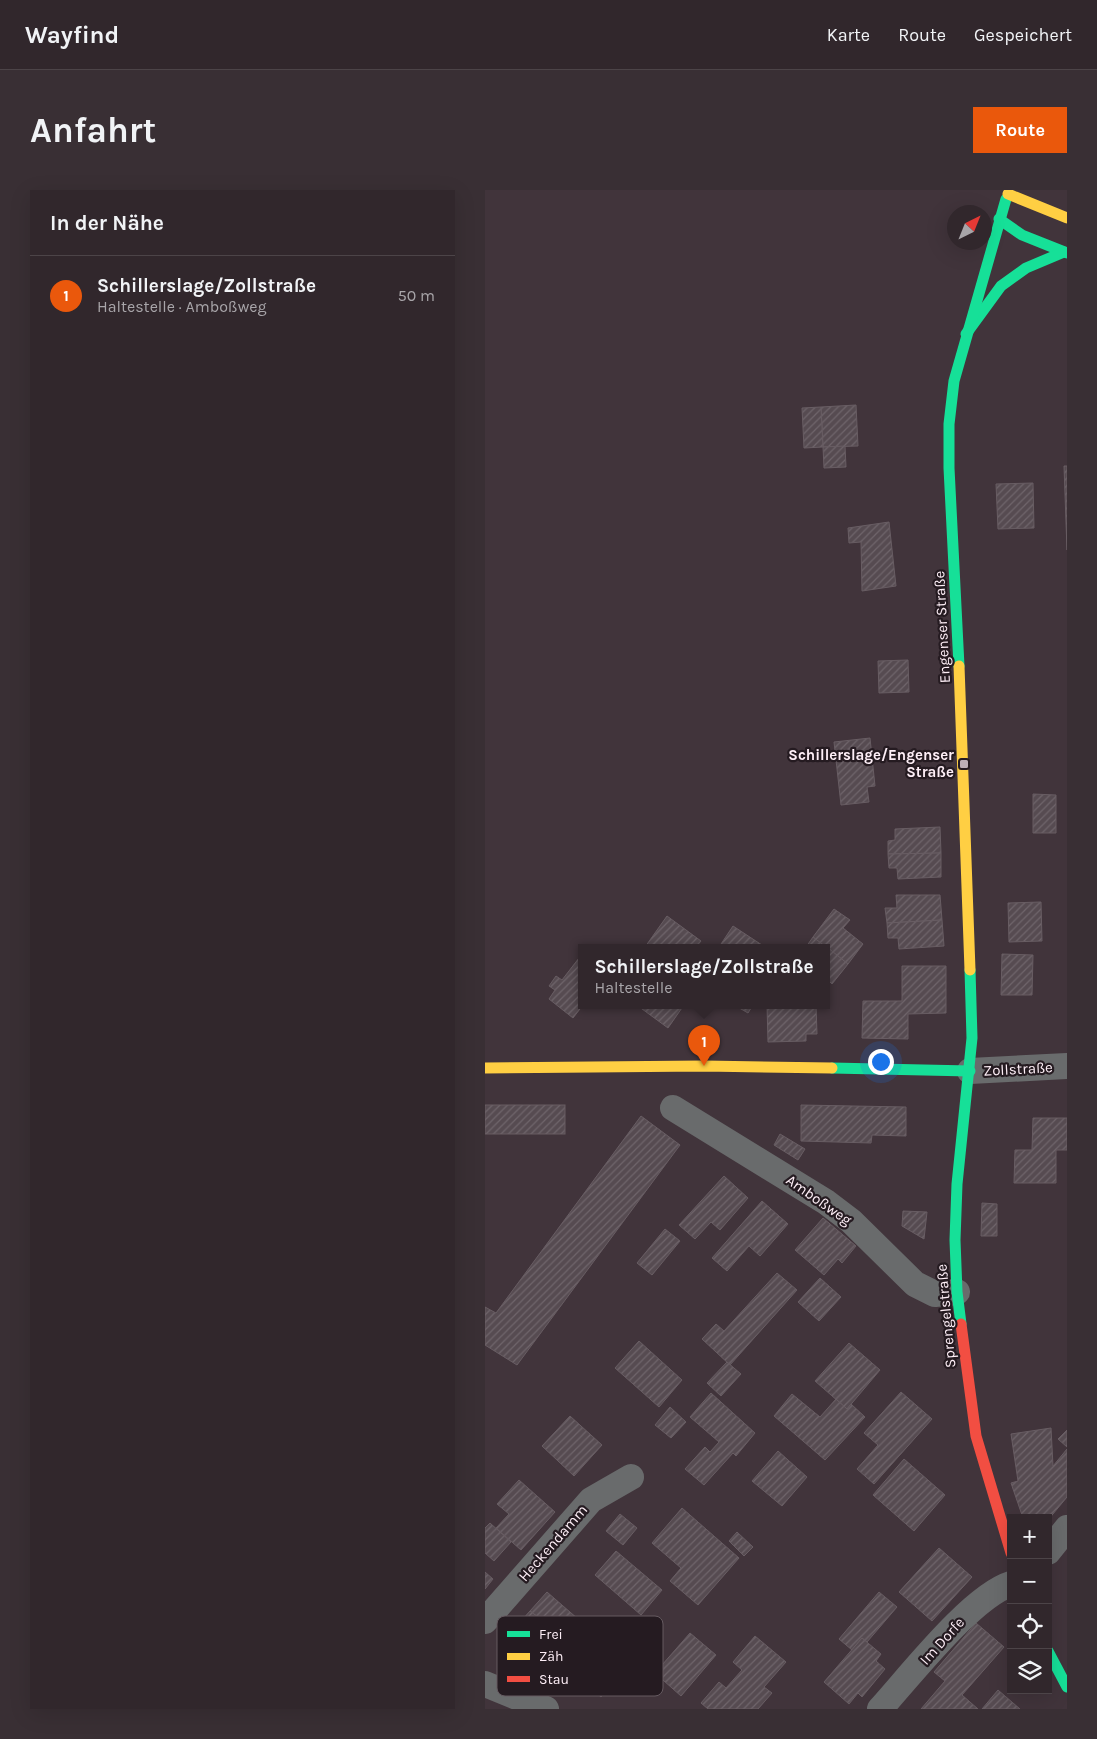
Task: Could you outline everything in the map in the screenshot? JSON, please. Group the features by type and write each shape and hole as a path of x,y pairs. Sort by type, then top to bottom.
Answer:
{"main road":[{"path":"1008,192 1067,218"},
{"name":"Engenser Straße","path":"970,1071 972,1038 964,764 949,468 949,424 954,382 966,334 1008,192"},
{"path":"999,219 1022,235 1065,253"},
{"path":"966,334 1001,286 1026,268 1065,253"},
{"path":"485,1068 704,1066 970,1071"},
{"name":"Sprengelstraße","path":"970,1071 957,1184 955,1240 957,1292 976,1436 1007,1540"},
{"path":"1052,1659 1067,1687"}],"street":[{"name":"Zollstraße","path":"970,1071 1067,1066"},
{"name":"Amboßweg","path":"673,1108 826,1202 851,1221 915,1284 935,1294 957,1292"},
{"name":"Heckendamm","path":"485,1621 591,1500 631,1477"},
{"path":"1052,1547 1067,1528"},
{"name":"Im Dorfe","path":"880,1709 967,1614 1000,1587 1007,1585"},
{"path":"485,1684 497,1689"},
{"path":"514,1696 546,1709"}],"building":[{"path":"856,405 858,446 823,447 821,407"},
{"path":"821,407 823,447 804,448 802,408"},
{"path":"845,446 846,467 824,468 823,447"},
{"path":"1064,466 1067,466 1067,550"},
{"path":"1033,483 1034,528 998,529 996,484"},
{"path":"889,522 896,586 862,591 861,542 849,543 848,528"},
{"path":"908,660 909,692 879,693 878,661"},
{"path":"870,738 875,786 867,787 869,802 841,805 834,742"},
{"path":"1033,794 1056,795 1056,833 1033,833"},
{"path":"940,827 941,853 888,854 888,841 895,840 895,829"},
{"path":"941,853 941,877 898,879 897,868 889,868 888,854"},
{"path":"896,895 940,895 942,920 887,923 885,908 897,908"},
{"path":"1041,902 1042,941 1009,942 1008,903"},
{"path":"834,909 850,920 843,928 863,944 848,964 830,950 830,944 822,944 813,937"},
{"path":"667,916 701,941 698,944 647,944"},
{"path":"942,920 944,946 899,949 898,938 888,938 887,923"},
{"path":"733,926 760,944 721,944"},
{"path":"813,937 822,944 808,944"},
{"path":"830,949 848,964 832,984 830,982"},
{"path":"1002,954 1033,955 1032,995 1001,995"},
{"path":"578,959 578,1009 580,1009 573,1018 549,999 555,990 549,986 556,976 562,980"},
{"path":"902,966 946,966 946,1013 908,1014 908,1039 862,1038 863,1001 902,1001"},
{"path":"642,1009 681,1009 668,1028"},
{"path":"741,1009 750,1009 748,1013"},
{"path":"767,1009 816,1009 817,1034 806,1034 806,1041 768,1042"},
{"path":"485,1105 565,1105 565,1134 485,1134"},
{"path":"801,1105 906,1107 906,1136 872,1135 871,1143 801,1141"},
{"path":"641,1116 680,1145 517,1365 485,1345 485,1307 496,1313"},
{"path":"1033,1118 1067,1118 1067,1150 1056,1150 1056,1183 1014,1183 1015,1150 1032,1150"},
{"path":"780,1134 805,1149 798,1160 774,1145"},
{"path":"724,1176 748,1198 720,1230 711,1222 695,1239 679,1225"},
{"path":"762,1201 788,1224 760,1256 749,1246 727,1271 712,1258"},
{"path":"982,1203 997,1204 997,1236 981,1236"},
{"path":"903,1211 927,1212 924,1239 902,1226"},
{"path":"823,1218 856,1246 842,1263 838,1259 824,1275 795,1250"},
{"path":"665,1229 680,1241 652,1275 637,1263"},
{"path":"777,1273 797,1290 730,1365 702,1339 716,1324 724,1331"},
{"path":"820,1278 841,1297 819,1321 798,1302"},
{"path":"639,1341 682,1380 659,1407 615,1368"},
{"path":"849,1343 880,1370 847,1409 815,1381"},
{"path":"727,1362 741,1374 721,1396 707,1383"},
{"path":"901,1392 932,1419 874,1484 857,1469 878,1445 864,1433"},
{"path":"711,1393 755,1433 736,1456 733,1453 704,1485 685,1469 705,1447 710,1452 719,1442 690,1417"},
{"path":"792,1394 820,1417 836,1399 847,1409 851,1404 865,1417 825,1460 774,1416"},
{"path":"670,1407 686,1422 671,1438 655,1425"},
{"path":"570,1416 602,1445 574,1476 542,1446"},
{"path":"1051,1428 1053,1466 1067,1449 1067,1497 1052,1515 1022,1514 1011,1483 1018,1481 1011,1434"},
{"path":"1067,1430 1067,1447 1058,1439"},
{"path":"778,1451 807,1477 782,1506 752,1481"},
{"path":"904,1459 945,1495 914,1531 873,1495"},
{"path":"519,1480 555,1512 521,1550 496,1528 509,1514 497,1504"},
{"path":"682,1508 739,1558 698,1605 670,1581 681,1568 652,1543"},
{"path":"620,1514 637,1528 623,1545 606,1531"},
{"path":"490,1523 511,1542 494,1561 485,1553 485,1528"},
{"path":"737,1532 753,1547 744,1556 729,1541"},
{"path":"939,1548 972,1577 932,1621 899,1592"},
{"path":"616,1551 662,1590 641,1615 595,1575"},
{"path":"485,1572 493,1579 485,1589"},
{"path":"547,1592 575,1616 537,1616 530,1611"},
{"path":"879,1592 897,1607 867,1642 862,1638 852,1650 839,1639"},
{"path":"530,1611 537,1616 526,1616"},
{"path":"976,1623 1004,1647 962,1695 978,1709 921,1709 945,1681 934,1672"},
{"path":"690,1633 716,1655 681,1696 663,1680 663,1664"},
{"path":"755,1636 786,1662 764,1687 772,1693 758,1709 708,1709 701,1703 719,1682 726,1688 742,1670 733,1662"},
{"path":"862,1638 881,1654 876,1661 885,1669 862,1697 858,1693 849,1704 824,1682"},
{"path":"998,1690 1020,1709 982,1709"}],"traffic: fast":[{"path":"959,666 949,468 949,424 954,381 1006,199"},
{"path":"999,219 1022,235 1067,253"},
{"path":"966,334 1001,286 1026,268 1064,252"},
{"path":"961,1324 957,1292 955,1240 957,1184 972,1038 970,970"},
{"path":"832,1068 970,1071"},
{"path":"1052,1659 1067,1687"}],"traffic: slow":[{"path":"1008,194 1067,218"},
{"path":"959,666 970,970"},
{"path":"485,1068 704,1066 832,1068"}],"traffic: jam":[{"path":"961,1324 976,1436 1007,1540"}],"place":[{"name":"Schillerslage/Engenser Straße","path":"964,764"},
{"name":"Schillerslage/Zollstraße","path":"704,1066"}]}
